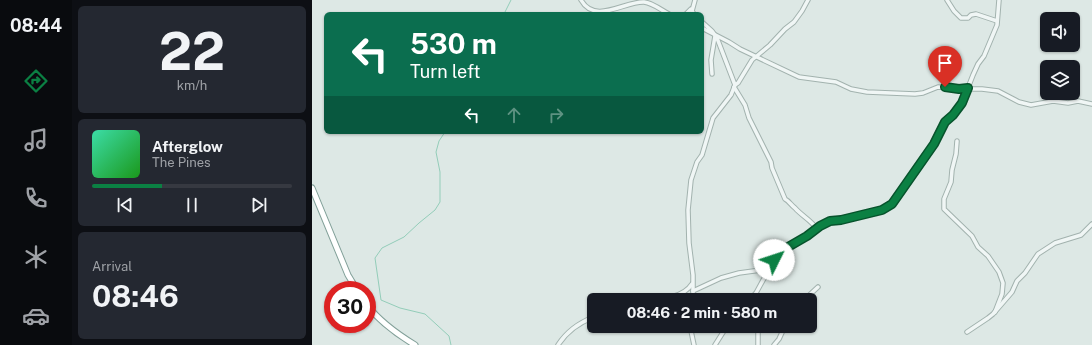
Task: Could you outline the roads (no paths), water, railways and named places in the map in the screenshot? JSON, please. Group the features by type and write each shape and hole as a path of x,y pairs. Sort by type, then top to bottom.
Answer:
{"highway":[{"path":"312,188 352,281"},
{"path":"376,315 406,342 415,345"}],"street":[{"path":"581,0 587,8 592,11 617,9 642,2 650,3 666,12"},
{"path":"688,12 692,8 695,0"},
{"path":"769,268 739,273 721,278 693,291 688,210 691,180 697,162 702,155 713,118 731,95 734,86 738,83 749,64 794,22 808,0"},
{"path":"947,0 954,11 961,18 968,18 976,14 997,21"},
{"path":"756,293 774,260 788,247 830,221 869,214 882,210 892,204 934,144 945,122 953,115 962,103 978,64 985,56 997,25 998,0"},
{"path":"692,8 693,12"},
{"path":"704,24 715,35 734,86 741,101 745,105 749,118 771,162 785,199 810,220 817,229"},
{"path":"704,29 756,57 799,76 836,82 851,89 867,92 915,94 923,93 938,87 959,89 968,88 992,90 1019,102 1031,105 1053,101 1068,103 1078,101 1092,104"},
{"path":"712,74 711,60 715,35"},
{"path":"957,141 951,182 944,200 944,209 972,236 978,247 988,256 998,272 1002,284 1002,294 994,312"},
{"path":"967,332 988,318 994,312 1012,292 1017,280 1025,273 1038,254 1055,243 1081,235 1092,224"},
{"path":"681,293 688,290 693,283"},
{"path":"812,293 818,287"},
{"path":"558,345 569,330 587,320"},
{"path":"691,333 694,345"},
{"path":"715,345 723,333"},
{"path":"758,333 758,345"},
{"path":"774,345 782,333"}],"waterway":[{"path":"505,12 511,0"},
{"path":"444,134 439,141 436,152 440,172 440,202 435,210 404,237 382,248 375,258 381,300 400,308 425,314 449,336 451,345"}]}
